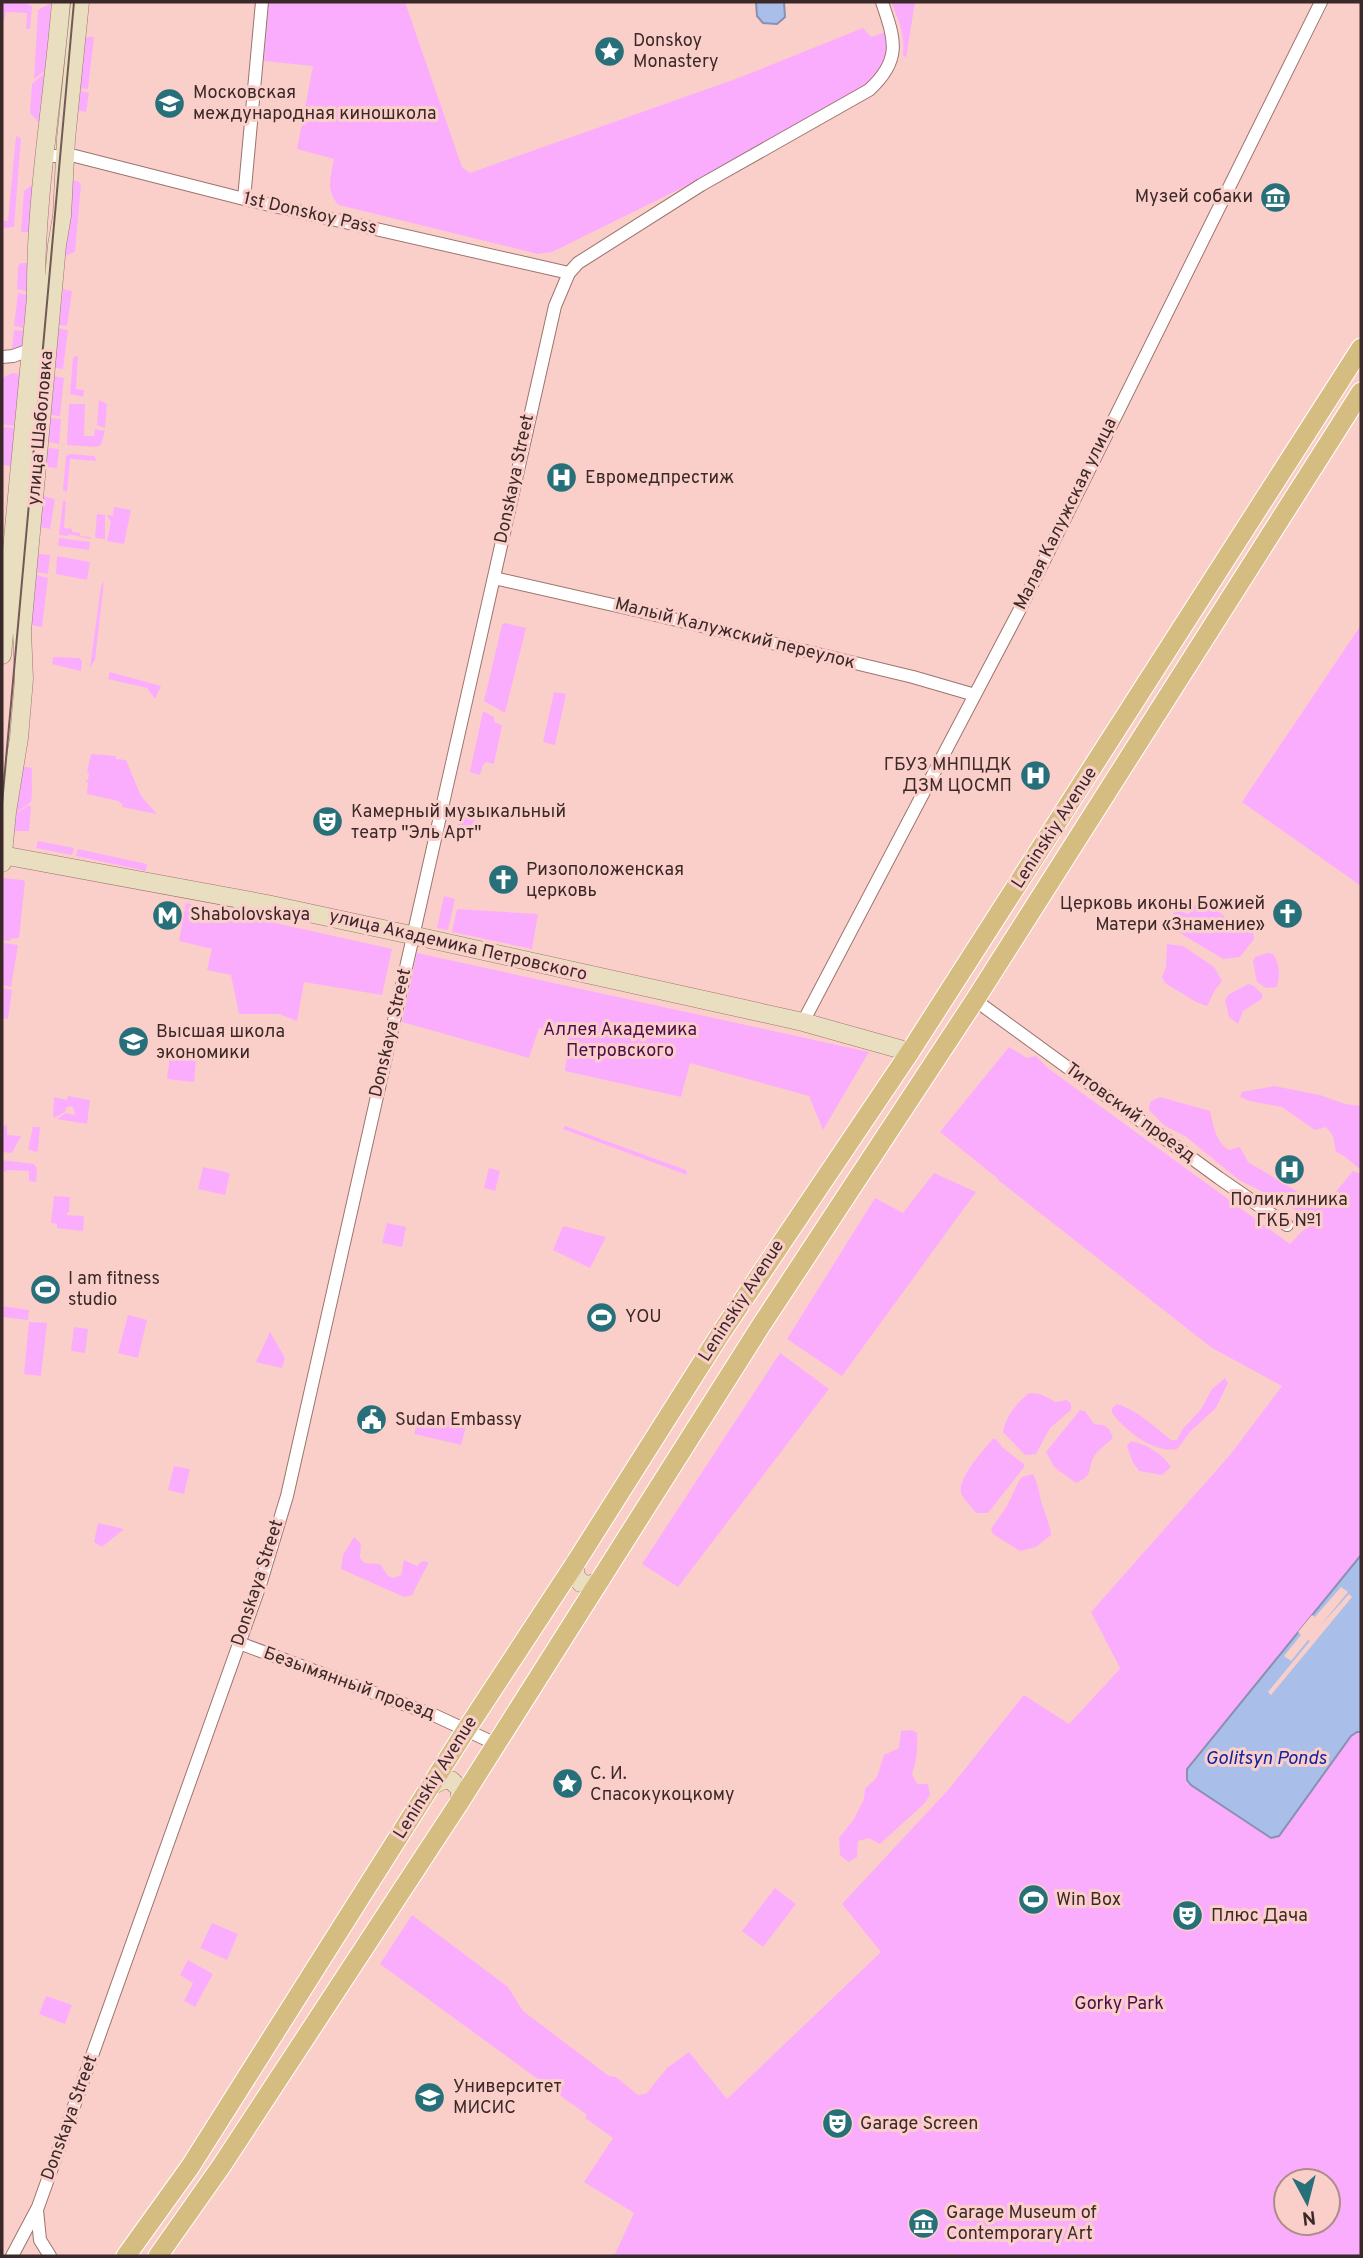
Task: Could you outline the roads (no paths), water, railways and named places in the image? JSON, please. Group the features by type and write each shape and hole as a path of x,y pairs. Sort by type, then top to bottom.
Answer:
{"main road":[{"name":"улица Шаболовка","path":"2,863 19,738 24,680 22,631 65,177 52,156 61,2"},
{"name":"улица Шаболовка","path":"2,655 36,297 37,237 80,2"},
{"name":"Leninskiy Avenue","path":"118,2256 130,2250 190,2166 762,1269 910,1052 1361,348"},
{"name":"Leninskiy Avenue","path":"158,2256 222,2165 459,1803 760,1327 975,1000 1361,392"},
{"name":"улица Академика Петровского","path":"2,855 267,904 803,1022 910,1052"},
{"path":"575,1562 575,1575 581,1583 590,1585 601,1580"},
{"path":"430,1787 443,1780 452,1780 460,1789 459,1803"}],"street":[{"path":"244,199 262,2"},
{"name":"Donskaya Street","path":"12,2256 37,2210 260,1585 287,1496 555,306 569,273 578,263 701,185 869,90 882,78 894,48 882,2"},
{"name":"Малая Калужская улица","path":"803,1022 1019,611 1321,2"},
{"name":"1st Donskoy Pass","path":"52,156 87,159 244,199 569,273"},
{"path":"65,177 73,165 87,159"},
{"path":"7,356 49,342"},
{"path":"7,356 30,368"},
{"name":"Малый Калужский переулок","path":"494,578 648,612 913,677 975,695"},
{"name":"Титовский проезд","path":"975,1000 1287,1225"},
{"name":"Безымянный проезд","path":"239,1643 425,1712 496,1744"},
{"name":"Donskaya Street","path":"37,2210 40,2240 50,2256"}],"water":[{"path":"756,2 784,2 785,17 777,24 763,23 757,16"},
{"name":"Golitsyn Ponds","path":"1361,1555 1361,1732 1351,1736 1279,1836 1271,1838 1191,1785 1187,1780 1187,1769"}],"tram line":[{"path":"2,804 74,2"}],"place":[{"name":"Donskoy Monastery","path":"610,51"},
{"name":"Московская международная киношкола","path":"170,103"},
{"name":"Музей собаки","path":"1276,197"},
{"name":"Евромедпрестиж","path":"562,478"},
{"name":"ГБУЗ МНПЦДК ДЗМ ЦОСМП","path":"1035,775"},
{"name":"Камерный музыкальный театр \"Эль Арт\"","path":"328,822"},
{"name":"Ризоположенская церковь","path":"503,880"},
{"name":"Церковь иконы Божией Матери «Знамение»","path":"1288,914"},
{"name":"Shabolovskaya","path":"167,915"},
{"name":"Высшая школа экономики","path":"133,1042"},
{"name":"Поликлиника ГКБ №1","path":"1289,1169"},
{"name":"I am fitness studio","path":"45,1289"},
{"name":"YOU","path":"602,1317"},
{"name":"Sudan Embassy","path":"372,1420"},
{"name":"С. И. Спасокукоцкому","path":"567,1784"},
{"name":"Win Box","path":"1033,1900"},
{"name":"Плюс Дача","path":"1188,1916"},
{"name":"Университет МИСИС","path":"430,2097"},
{"name":"Garage Screen","path":"837,2124"},
{"name":"Garage Museum of Contemporary Art","path":"923,2223"}],"park label":[{"name":"Аллея Академика Петровского","path":"620,1040"},
{"name":"Gorky Park","path":"1119,2004"}]}
